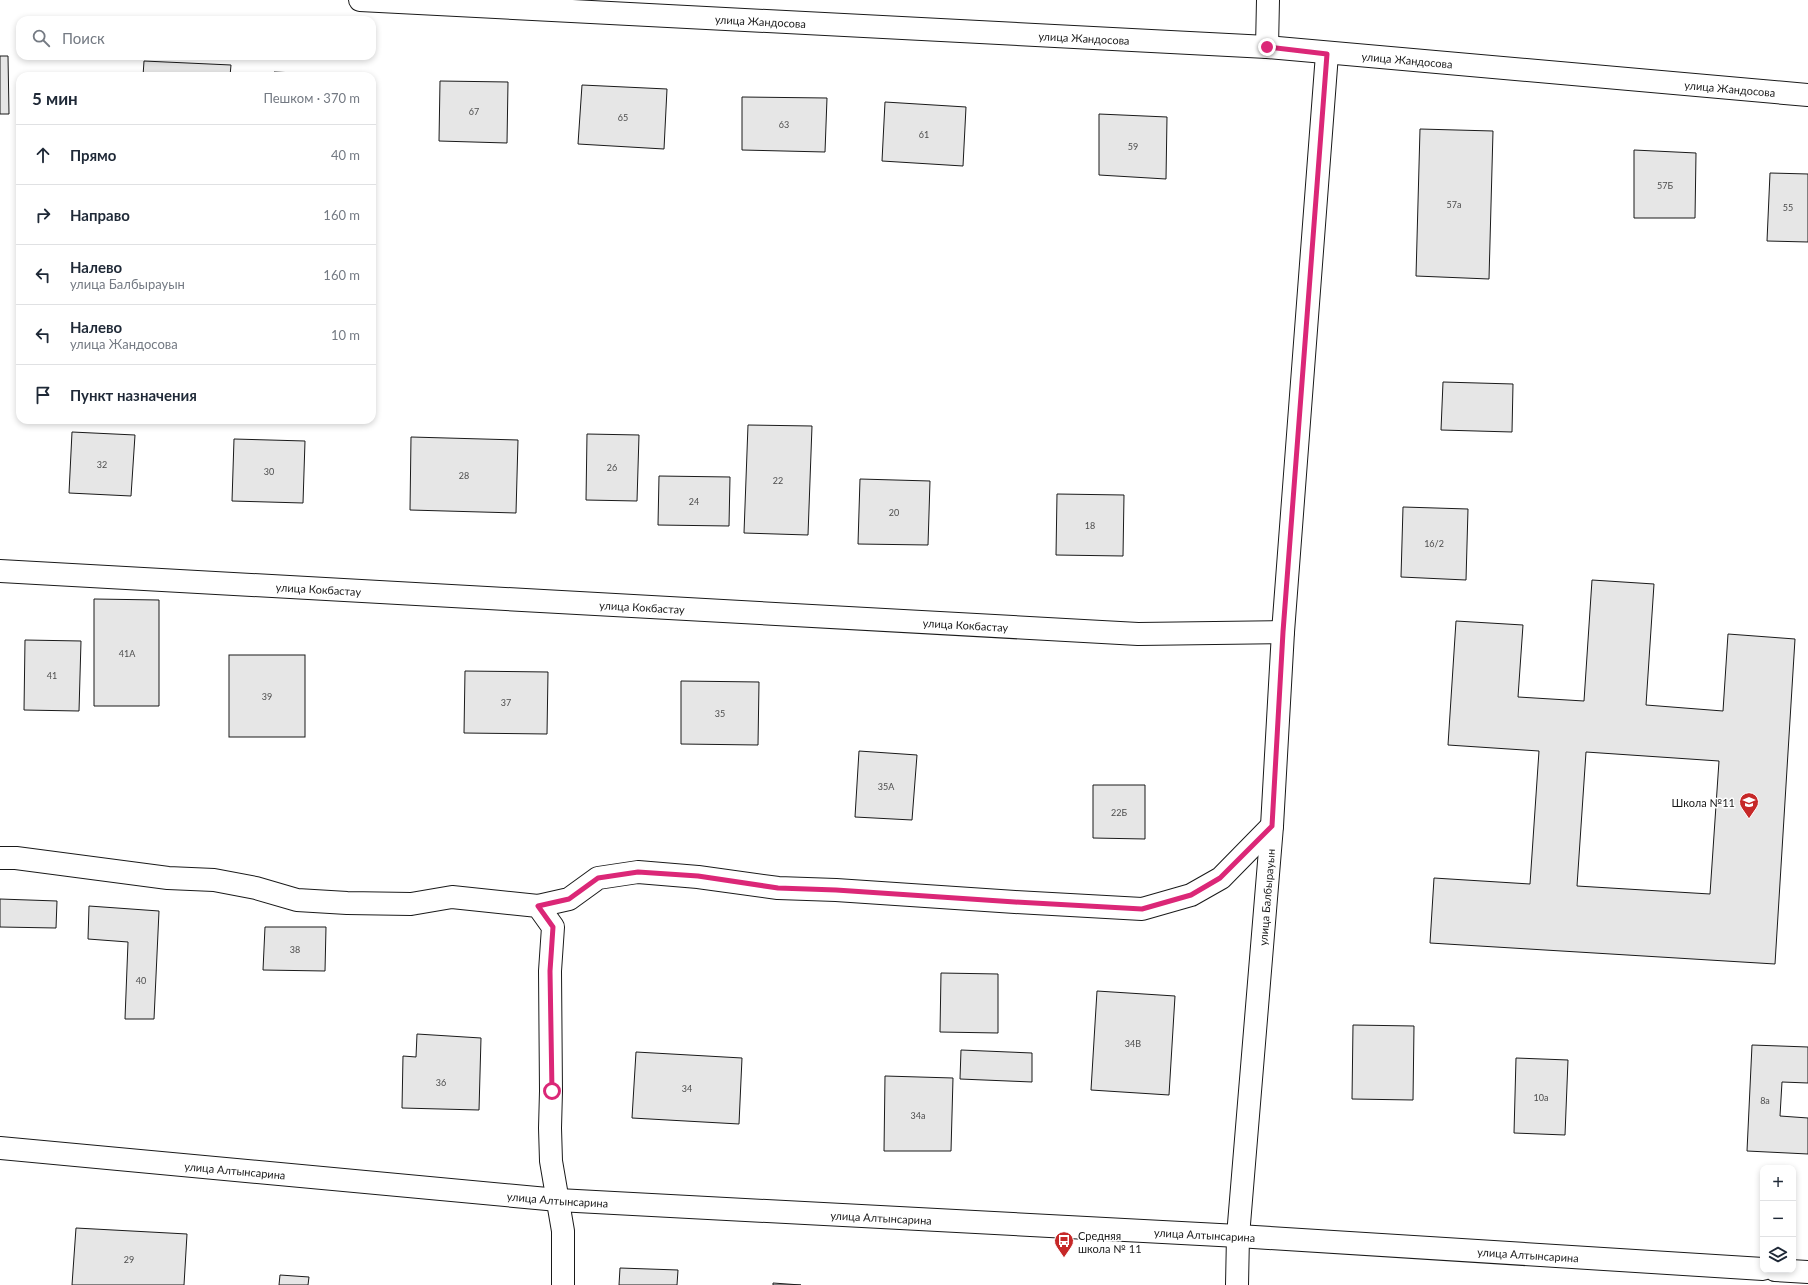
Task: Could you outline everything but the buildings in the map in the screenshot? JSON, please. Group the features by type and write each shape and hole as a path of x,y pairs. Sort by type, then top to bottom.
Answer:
{"street":[{"name":"улица Жандосова","path":"360,0 424,2 1267,47 1327,54 1808,95"},
{"path":"1267,47 1268,0"},
{"name":"улица Балбырауын","path":"1237,1285 1238,1236 1272,826 1283,632 1327,54"},
{"name":"улица Кокбастау","path":"0,571 1138,634 1283,632"},
{"path":"0,858 16,858 168,878 214,880 256,888 297,900 347,903 411,904 452,897 538,906 569,899 598,878 638,872 698,876 778,888 836,890 1142,909 1191,895 1220,878 1272,826"},
{"path":"538,906 553,927 550,971 552,1091 550,1128 552,1161 563,1231 563,1285"},
{"name":"улица Алтынсарина","path":"0,1148 558,1200 1238,1236 1760,1269"},
{"path":"1796,1271 1808,1272"}],"place":[{"name":"Школа №11","path":"1749,819"},
{"name":"Средняя школа № 11","path":"1064,1258"}],"route":[{"path":"552,1091 550,1052 550,971 553,927 538,906 569,899 598,878 638,872 698,876 778,888 836,890 1142,909 1191,895 1220,878 1272,826 1283,632 1327,54 1267,47"}]}
